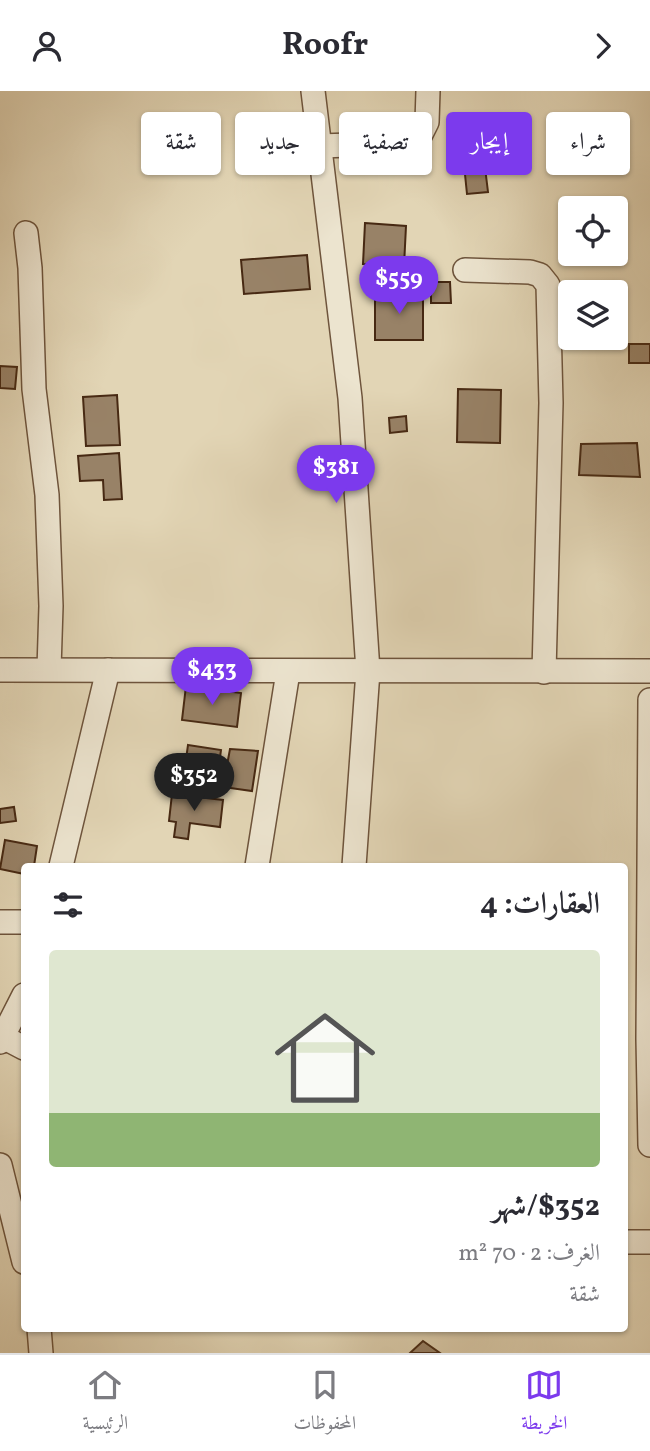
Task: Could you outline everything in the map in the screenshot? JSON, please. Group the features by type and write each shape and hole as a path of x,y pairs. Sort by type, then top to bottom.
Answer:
{"street":[{"path":"313,91 316,112"},
{"path":"325,146 410,143 418,140 427,122 428,91"},
{"path":"322,175 350,398 368,671 354,863"},
{"path":"26,233 30,268 34,396 47,495 51,615 49,669"},
{"path":"465,270 530,272 540,275 548,285 551,403 544,672"},
{"path":"0,670 650,671"},
{"path":"62,863 107,670"},
{"path":"257,863 288,671"},
{"path":"650,700 650,1145"},
{"path":"0,922 21,922"},
{"path":"21,1001 2,1040 21,1047"},
{"path":"0,1165 21,1250"},
{"path":"628,1242 650,1243"},
{"path":"39,1332 41,1353"}],"building":[{"path":"465,175 486,175 488,192 467,194"},
{"path":"365,223 406,226 404,266 363,264"},
{"path":"307,255 310,289 244,294 241,260"},
{"path":"431,282 450,282 451,303 431,303"},
{"path":"375,292 423,292 423,340 375,340"},
{"path":"629,344 650,344 650,363 629,363"},
{"path":"0,366 17,367 15,389 0,388"},
{"path":"458,389 501,390 500,443 457,442"},
{"path":"117,395 120,445 86,446 83,397"},
{"path":"406,416 407,431 390,433 389,418"},
{"path":"637,443 640,477 579,475 581,444"},
{"path":"119,453 122,499 104,500 103,480 80,481 78,456"},
{"path":"186,686 241,693 237,727 182,720"},
{"path":"188,745 221,750 216,786 183,781"},
{"path":"230,749 258,751 252,791 223,787"},
{"path":"172,794 223,800 220,827 190,823 188,839 174,837 176,822 169,821"},
{"path":"14,807 16,821 0,823 0,809"},
{"path":"5,840 37,846 34,863 21,863 21,873 0,869"},
{"path":"423,1341 440,1353 410,1353"}]}
